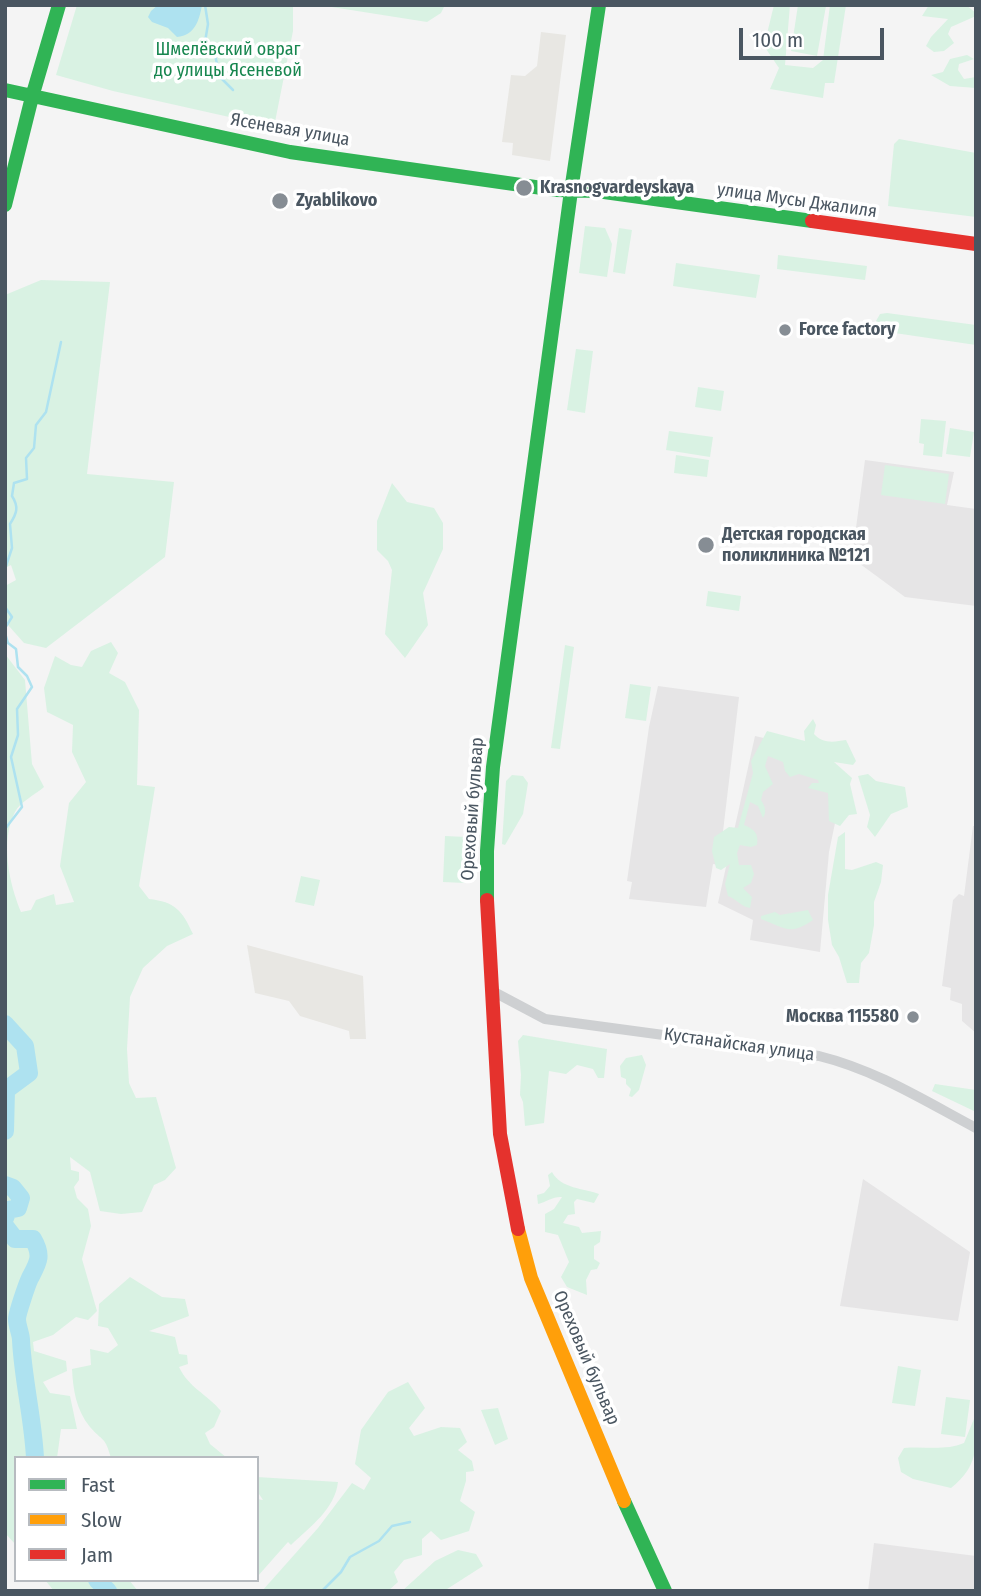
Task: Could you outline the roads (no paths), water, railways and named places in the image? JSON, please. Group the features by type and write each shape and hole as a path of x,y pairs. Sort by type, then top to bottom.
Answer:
{"street":[{"path":"5,205 59,5"},
{"name":"Ореховый бульвар","path":"599,5 571,191 493,767 486,870 500,1134 514,1213 527,1264 638,1536 665,1591"},
{"name":"Ясеневая улица","path":"5,90 290,152 426,173 571,191"},
{"name":"улица Мусы Джалиля","path":"571,191 597,191 976,244"},
{"name":"Кустанайская улица","path":"494,992 545,1019 819,1056 842,1062 866,1070 976,1128"}],"water":[{"path":"158,5 202,5 198,22 192,30 177,37 168,28 152,22 148,17"}],"waterway":[{"path":"205,5 208,24 205,42 215,55 220,77 233,90"},
{"path":"5,569 12,548 10,524 16,510 12,496 14,483 27,479 26,458 34,448 36,425 46,412 61,342"},
{"path":"5,607 12,617 5,628"},
{"path":"5,633 8,643 16,649 18,667 27,676 32,687 17,709 18,735 11,757 22,807 5,829"},
{"path":"5,1024 25,1046 29,1073 6,1090 5,1131"},
{"path":"5,1185 13,1188 21,1198 18,1208 8,1210 5,1218"},
{"path":"5,1226 15,1239 33,1239 39,1255 17,1319 35,1456"},
{"path":"322,1591 341,1572 350,1557 379,1541 392,1526 410,1522"},
{"path":"99,1582 108,1591"}],"place":[{"name":"Krasnogvardeyskaya","path":"524,188"},
{"name":"Zyablikovo","path":"280,201"},
{"name":"Force factory","path":"785,330"},
{"name":"Детская городская поликлиника №121","path":"706,545"},
{"name":"Москва 115580","path":"913,1017"}],"park label":[{"name":"Шмелёвский овраг до улицы Ясеневой","path":"228,60"}]}
